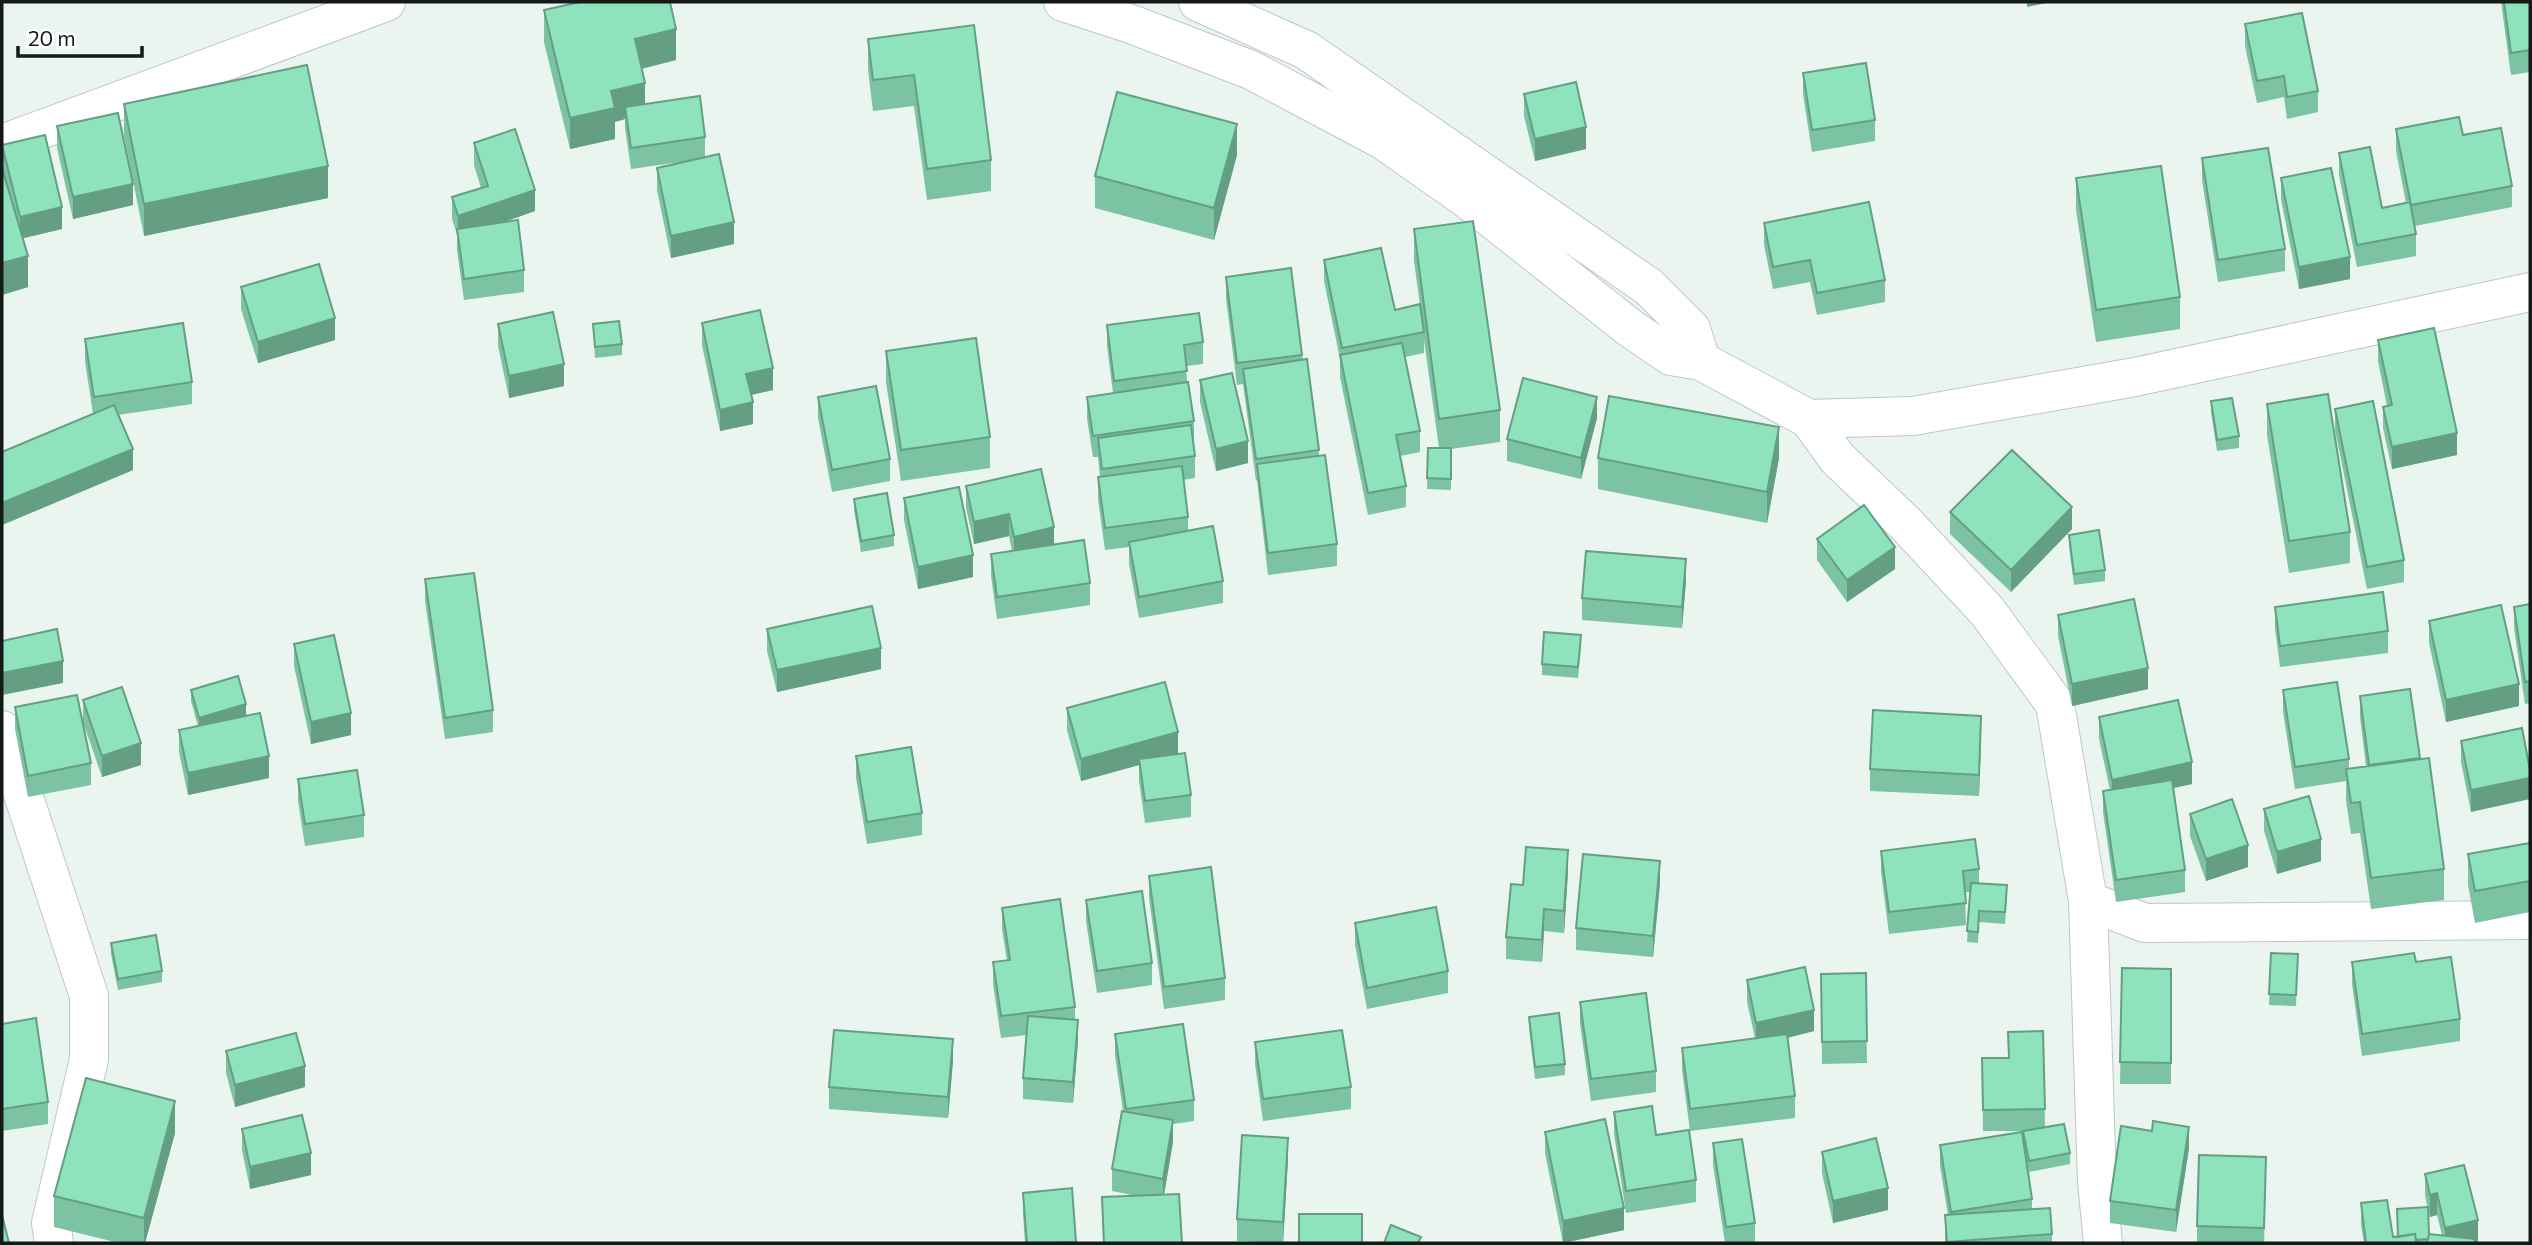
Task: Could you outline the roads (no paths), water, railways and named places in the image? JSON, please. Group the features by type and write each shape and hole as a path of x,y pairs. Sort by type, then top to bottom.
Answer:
{"street":[{"path":"2,144 386,2"},
{"path":"1063,2 1131,24 1251,70 1383,140 1467,199 1630,328 1671,356 1701,361 1809,419 1836,458 1905,523 1987,611 2055,704 2088,901 2097,1182 2103,1243"},
{"path":"1198,2 1306,50 1649,286 1691,329 1701,361"},
{"path":"1809,419 1913,416 2135,377 2530,292"},
{"path":"2,730 89,996 89,1059 51,1223 54,1243"},
{"path":"2088,901 2145,923 2530,920"}]}
